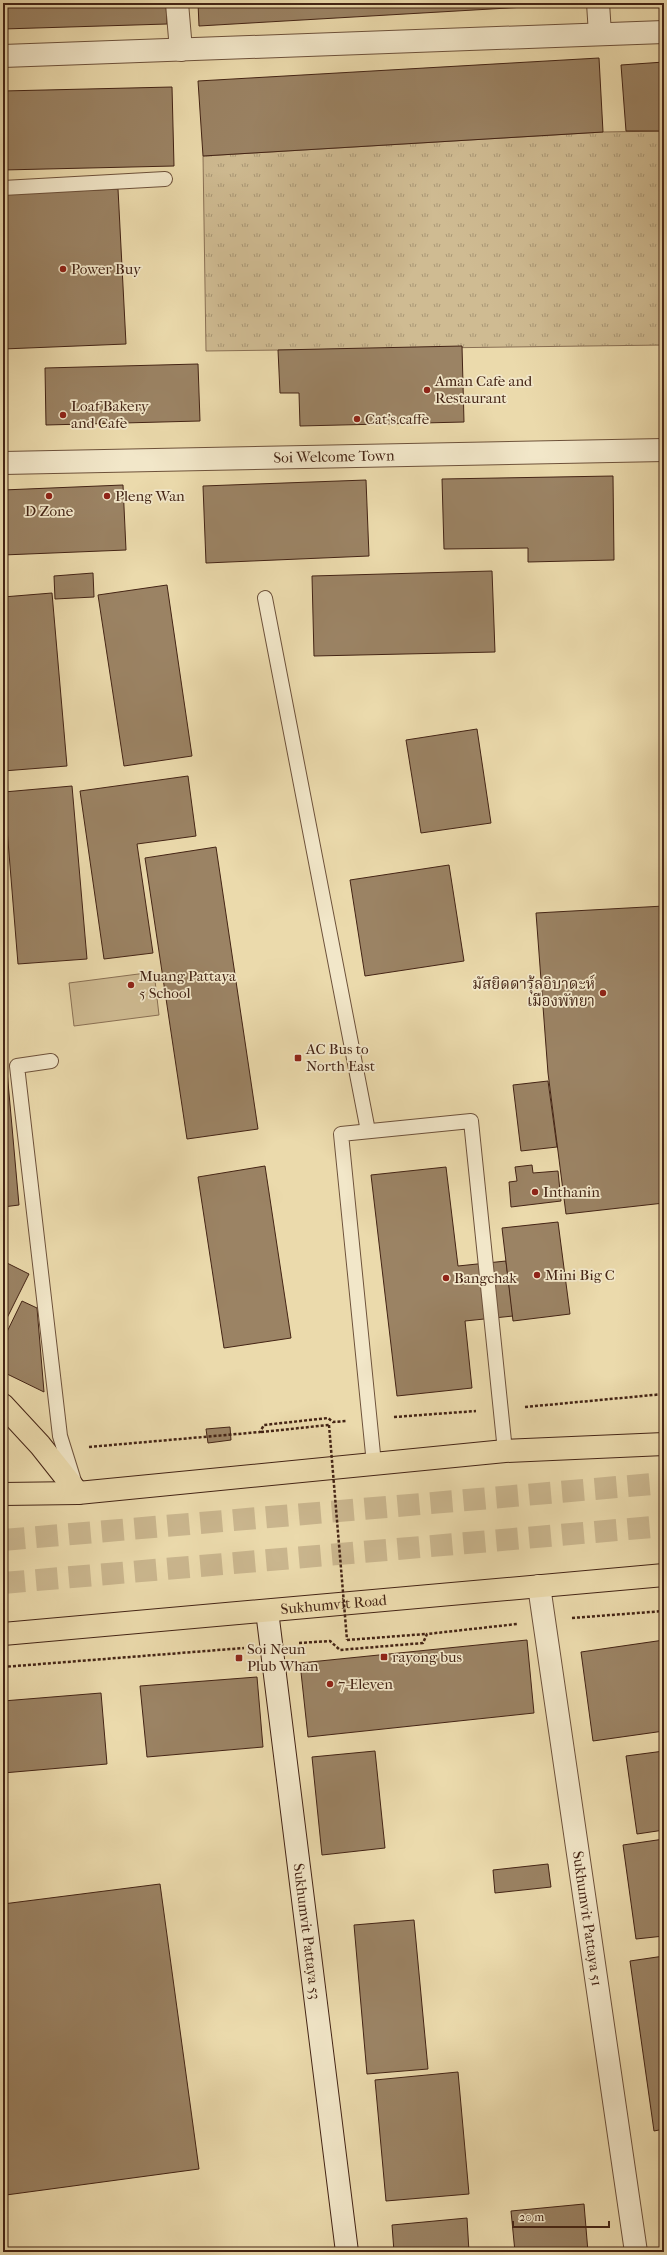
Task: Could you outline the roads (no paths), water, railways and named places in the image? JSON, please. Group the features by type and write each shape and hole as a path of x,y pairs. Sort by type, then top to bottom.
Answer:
{"highway":[{"path":"3,1405 40,1445 78,1493"},
{"path":"7,1494 78,1493 505,1452 664,1444"},
{"name":"Sukhumvit Road","path":"3,1634 664,1575"}],"street":[{"path":"177,3 181,50"},
{"path":"598,3 600,34"},
{"path":"3,56 664,32"},
{"name":"Soi Welcome Town","path":"3,463 664,450"},
{"name":"Sukhumvit Pattaya 51","path":"539,1586 636,2252"},
{"name":"Sukhumvit Pattaya 53","path":"267,1611 347,2252"}],"lane":[{"path":"3,188 165,179"},
{"path":"265,598 368,1131"},
{"path":"51,1061 17,1066 60,1436 78,1493"},
{"path":"374,1464 340,1134 472,1121 505,1452"}],"tunnel":[{"path":"3,1540 664,1483"},
{"path":"3,1583 664,1526"}],"place":[{"name":"Power Buy","path":"63,269"},
{"name":"Aman Cafe and Restaurant","path":"427,390"},
{"name":"Loaf Bakery and Cafe","path":"63,415"},
{"name":"Cat's caffe","path":"357,419"},
{"name":"D Zone","path":"49,496"},
{"name":"Pleng Wan","path":"107,496"},
{"name":"Muang Pattaya 5 School","path":"131,985"},
{"name":"มัสยิดดารุ้ลอิบาดะห์ เมืองพัทยา","path":"603,993"},
{"name":"AC Bus to North East","path":"298,1058"},
{"name":"Inthanin","path":"535,1192"},
{"name":"Mini Big C","path":"537,1275"},
{"name":"Bangchak","path":"446,1278"},
{"name":"rayong bus","path":"384,1657"},
{"name":"Soi Neun Plub Whan","path":"239,1658"},
{"name":"7-Eleven","path":"330,1684"}]}
